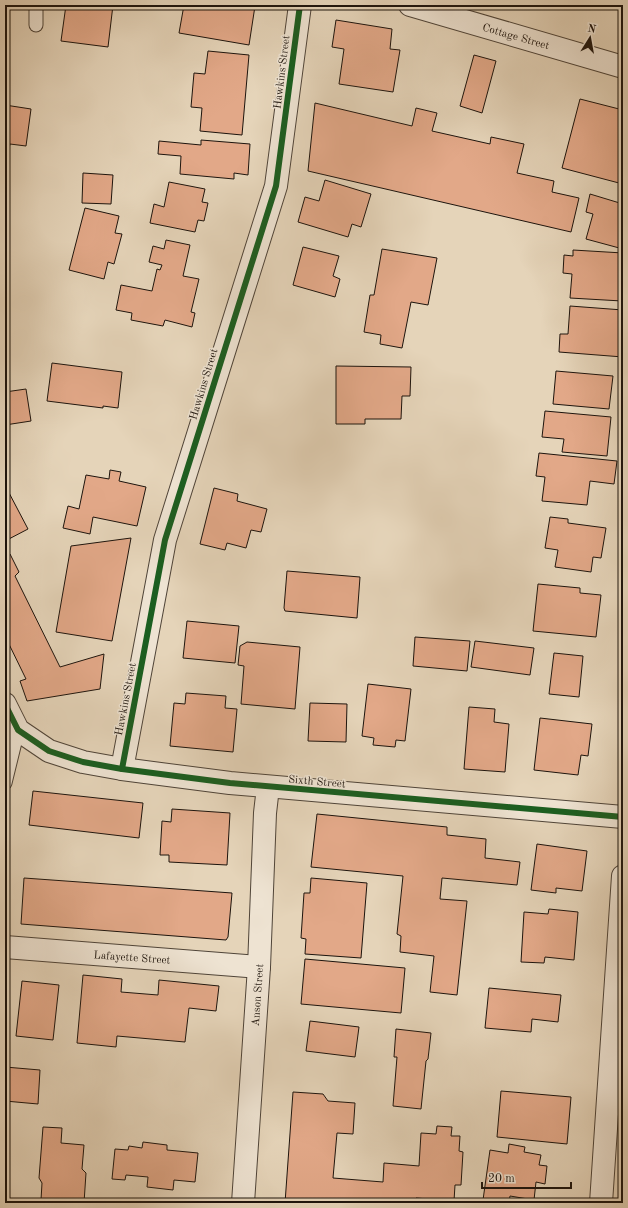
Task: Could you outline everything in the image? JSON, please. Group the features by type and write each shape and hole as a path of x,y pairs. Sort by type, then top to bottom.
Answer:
{"street":[{"name":"Hawkins Street","path":"122,769 165,540 276,186 300,5"},
{"name":"Cottage Street","path":"410,5 623,67"},
{"path":"5,704 12,732"},
{"name":"Sixth Street","path":"12,732 49,751 83,762 122,769 268,787 623,817"},
{"name":"Anson Street","path":"243,1203 259,967 265,812 268,787"},
{"path":"602,1203 623,876"},
{"name":"Lafayette Street","path":"5,947 259,967"}],"lane":[{"path":"36,5 36,25"},
{"path":"5,783 12,732"}],"building":[{"path":"66,5 113,5 108,47 61,41"},
{"path":"184,5 255,6 249,45 179,33"},
{"path":"336,20 392,29 390,49 400,50 393,92 339,84 344,49 332,47"},
{"path":"208,51 249,55 242,135 200,131 202,108 191,107 194,73 205,74"},
{"path":"474,55 496,61 482,113 460,106"},
{"path":"580,99 623,110 623,169 619,183 562,168"},
{"path":"315,103 412,126 416,108 437,113 432,131 490,144 491,137 524,144 517,173 554,181 552,192 579,198 571,232 308,171"},
{"path":"5,105 31,109 26,146 10,144 8,153 5,153"},
{"path":"201,140 250,144 248,175 234,173 234,179 180,174 181,156 158,154 159,141 201,145"},
{"path":"83,173 113,175 111,204 82,203"},
{"path":"325,180 371,194 361,227 352,224 348,237 298,222 305,197 319,201"},
{"path":"169,182 205,189 202,202 208,203 204,221 198,220 195,232 150,223 154,204 164,207"},
{"path":"590,194 623,204 623,249 586,239 593,214 586,212"},
{"path":"85,208 119,216 115,233 122,234 114,264 108,262 104,279 69,270"},
{"path":"166,240 190,245 183,276 199,279 191,312 195,313 192,327 165,320 163,326 131,320 132,313 116,310 121,285 152,291 157,269 160,270 162,265 149,262 153,246 164,249"},
{"path":"303,247 339,256 333,276 340,279 335,297 293,285"},
{"path":"382,249 437,258 428,305 411,302 402,348 380,344 381,335 364,332 370,295 374,295"},
{"path":"573,250 623,253 622,301 570,298 572,274 563,273 564,255 573,256"},
{"path":"570,306 623,310 623,357 559,352 560,334 568,334"},
{"path":"52,363 122,372 118,408 103,406 103,408 47,401"},
{"path":"336,366 411,367 410,396 402,396 401,419 365,419 365,424 336,424"},
{"path":"556,371 613,376 609,409 553,404"},
{"path":"26,389 31,421 5,425 5,392"},
{"path":"545,411 611,417 607,456 562,452 564,439 542,437"},
{"path":"539,453 617,461 614,484 590,481 587,505 542,501 545,477 536,476"},
{"path":"110,470 121,472 119,481 146,487 137,526 93,517 90,534 63,528 68,506 79,509 86,475 109,479"},
{"path":"214,488 238,494 237,501 267,509 261,532 251,530 246,548 227,543 225,550 200,544"},
{"path":"7,489 28,529 5,541 5,490"},
{"path":"550,517 568,519 568,523 606,528 601,558 593,557 591,572 555,567 558,550 545,548"},
{"path":"131,538 112,641 56,632 71,546"},
{"path":"10,554 19,572 15,576 60,667 104,654 100,689 27,701 20,681 26,679 5,636 5,556"},
{"path":"287,571 360,577 357,618 285,611"},
{"path":"538,584 580,588 580,593 601,595 596,637 533,631"},
{"path":"187,621 239,626 235,663 183,658"},
{"path":"415,637 470,641 467,671 413,666"},
{"path":"475,641 534,648 530,675 471,667"},
{"path":"247,642 300,647 295,709 241,704 244,666 238,665 240,646"},
{"path":"554,653 583,656 579,697 549,694"},
{"path":"368,684 411,689 405,741 396,740 395,747 373,745 374,738 362,736"},
{"path":"186,693 226,696 225,708 237,709 233,752 170,746 174,703 185,704"},
{"path":"310,703 347,704 346,742 308,741"},
{"path":"469,707 495,709 494,722 509,724 505,772 464,769"},
{"path":"540,718 592,724 588,756 581,755 578,775 534,770"},
{"path":"33,791 143,803 139,838 29,825"},
{"path":"172,809 230,813 227,865 169,862 169,855 160,855 162,821 171,822"},
{"path":"317,814 447,827 447,835 486,839 485,858 520,862 517,885 442,878 440,899 467,901 457,995 430,992 434,956 400,952 401,936 397,934 403,876 311,867"},
{"path":"537,844 587,851 582,891 556,888 556,893 531,890"},
{"path":"24,878 232,893 228,937 226,940 21,924"},
{"path":"311,878 367,883 361,958 305,954 306,939 301,938 304,893 310,893"},
{"path":"549,909 578,912 574,960 545,957 544,963 521,962 524,912 548,914"},
{"path":"305,959 405,968 401,1013 301,1004"},
{"path":"83,975 122,979 121,992 158,995 159,980 219,986 216,1011 189,1008 185,1042 117,1036 116,1047 77,1043"},
{"path":"22,981 59,985 53,1040 16,1036"},
{"path":"489,988 561,995 558,1022 532,1019 531,1032 485,1028"},
{"path":"310,1021 359,1027 355,1057 306,1051"},
{"path":"396,1029 431,1033 428,1059 426,1061 421,1109 393,1106 397,1057 394,1057"},
{"path":"5,1067 40,1070 38,1104 5,1101"},
{"path":"501,1091 571,1097 567,1144 497,1137"},
{"path":"293,1092 323,1094 328,1101 355,1103 353,1134 337,1133 333,1178 383,1182 384,1163 419,1166 421,1133 436,1134 437,1126 452,1127 451,1136 460,1136 459,1151 463,1152 461,1185 455,1185 454,1201 416,1198 420,1203 285,1203"},
{"path":"43,1127 62,1128 61,1143 84,1145 82,1169 86,1173 84,1203 41,1200 42,1183 39,1178"},
{"path":"143,1142 167,1145 167,1150 198,1153 195,1182 174,1180 173,1190 147,1187 148,1177 126,1175 125,1180 112,1179 115,1149 128,1150 129,1146 142,1148"},
{"path":"509,1144 525,1147 524,1152 541,1155 539,1165 547,1166 545,1184 536,1182 534,1200 510,1196 509,1203 483,1200 490,1150 508,1153"}],"cycle path":[{"path":"122,769 165,540 276,186 300,5"},
{"path":"5,704 18,730 49,751 83,762 122,769 230,783 623,817"}]}
